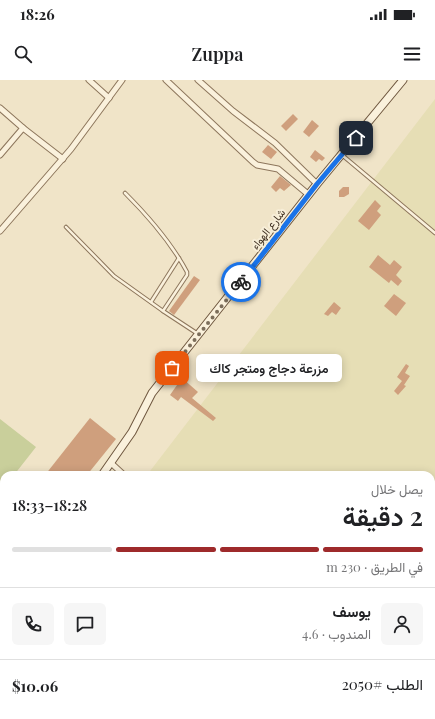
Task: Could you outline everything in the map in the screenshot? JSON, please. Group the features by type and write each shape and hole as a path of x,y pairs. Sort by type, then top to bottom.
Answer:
{"street":[{"path":"89,80 109,98"},
{"path":"0,231 63,159 122,80"},
{"path":"166,80 253,162 257,165 278,168 309,195"},
{"path":"198,80 233,111 275,143 317,184"},
{"name":"شارع الهواء","path":"105,471 132,432 152,393 317,184 403,80"},
{"path":"0,108 63,159"},
{"path":"0,155 23,128"},
{"path":"111,463 120,471"}],"lane":[{"path":"342,154 435,233"},
{"path":"125,193 150,218 168,240 187,272 187,275 163,311"},
{"path":"66,227 114,276 198,334"},
{"path":"151,302 179,258"}],"shaded area":[{"path":"435,99 435,471 150,471"}],"green space":[{"path":"0,419 36,447 17,471 0,471"}],"building":[{"path":"293,114 298,119 286,131 281,126"},
{"path":"312,120 319,126 309,137 303,132"},
{"path":"268,145 277,152 271,159 262,152"},
{"path":"315,150 325,158 322,161 319,159 316,162 310,157"},
{"path":"280,176 291,185 284,191 280,188 276,192 271,187"},
{"path":"343,187 349,187 349,194 344,197 339,197 339,191"},
{"path":"375,200 381,206 377,211 381,215 369,230 358,221"},
{"path":"378,255 390,265 394,260 402,267 396,275 402,281 398,286 391,280 389,283 369,267"},
{"path":"194,276 200,280 174,315 169,311"},
{"path":"394,294 406,303 396,316 384,306"},
{"path":"334,302 341,308 336,315 332,312 328,316 324,314"},
{"path":"244,359 251,363 247,371 237,365"},
{"path":"406,364 409,366 405,373 410,376 404,385 406,386 398,395 394,391 402,381 397,377"},
{"path":"182,378 198,392 192,398 216,418 213,421 181,397 178,401 170,395"},
{"path":"90,418 116,439 90,471 48,471"}],"way so far":[{"path":"172,368 241,282"}],"place":[{"name":"مزرعة دجاج ومتجر كاك","path":"172,368"}],"route":[{"path":"241,282 317,184 356,138"}]}
